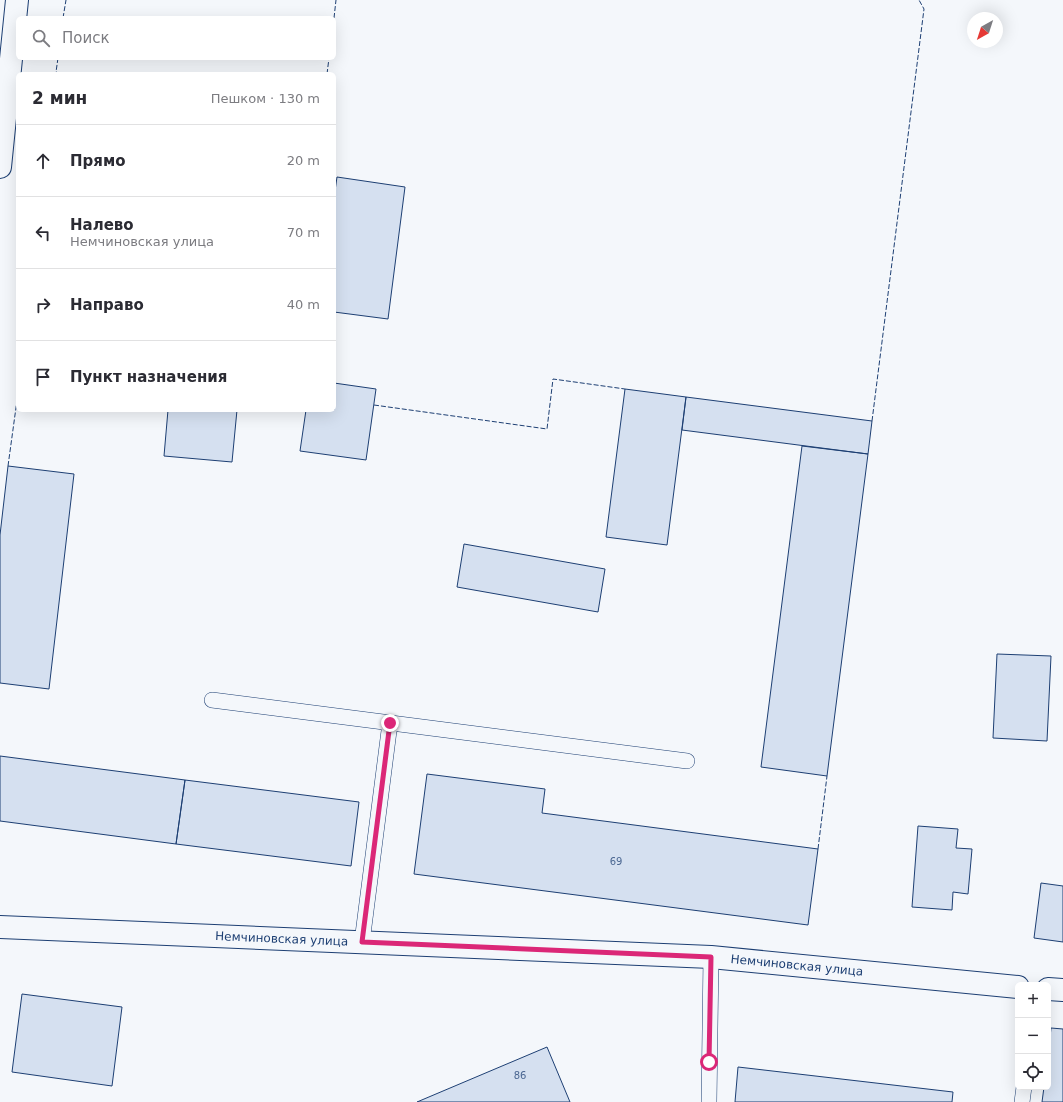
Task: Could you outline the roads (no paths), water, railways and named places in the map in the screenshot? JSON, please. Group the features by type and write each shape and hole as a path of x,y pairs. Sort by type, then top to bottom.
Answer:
{"main road":[{"path":"0,167 17,0"},
{"name":"Немчиновская улица","path":"0,927 711,957 1015,987"},
{"path":"1051,989 1063,990"}],"lane":[{"path":"212,700 688,761"},
{"path":"362,942 390,723"},
{"path":"709,1102 711,957"},
{"path":"1022,1102 1024,1090"}]}
